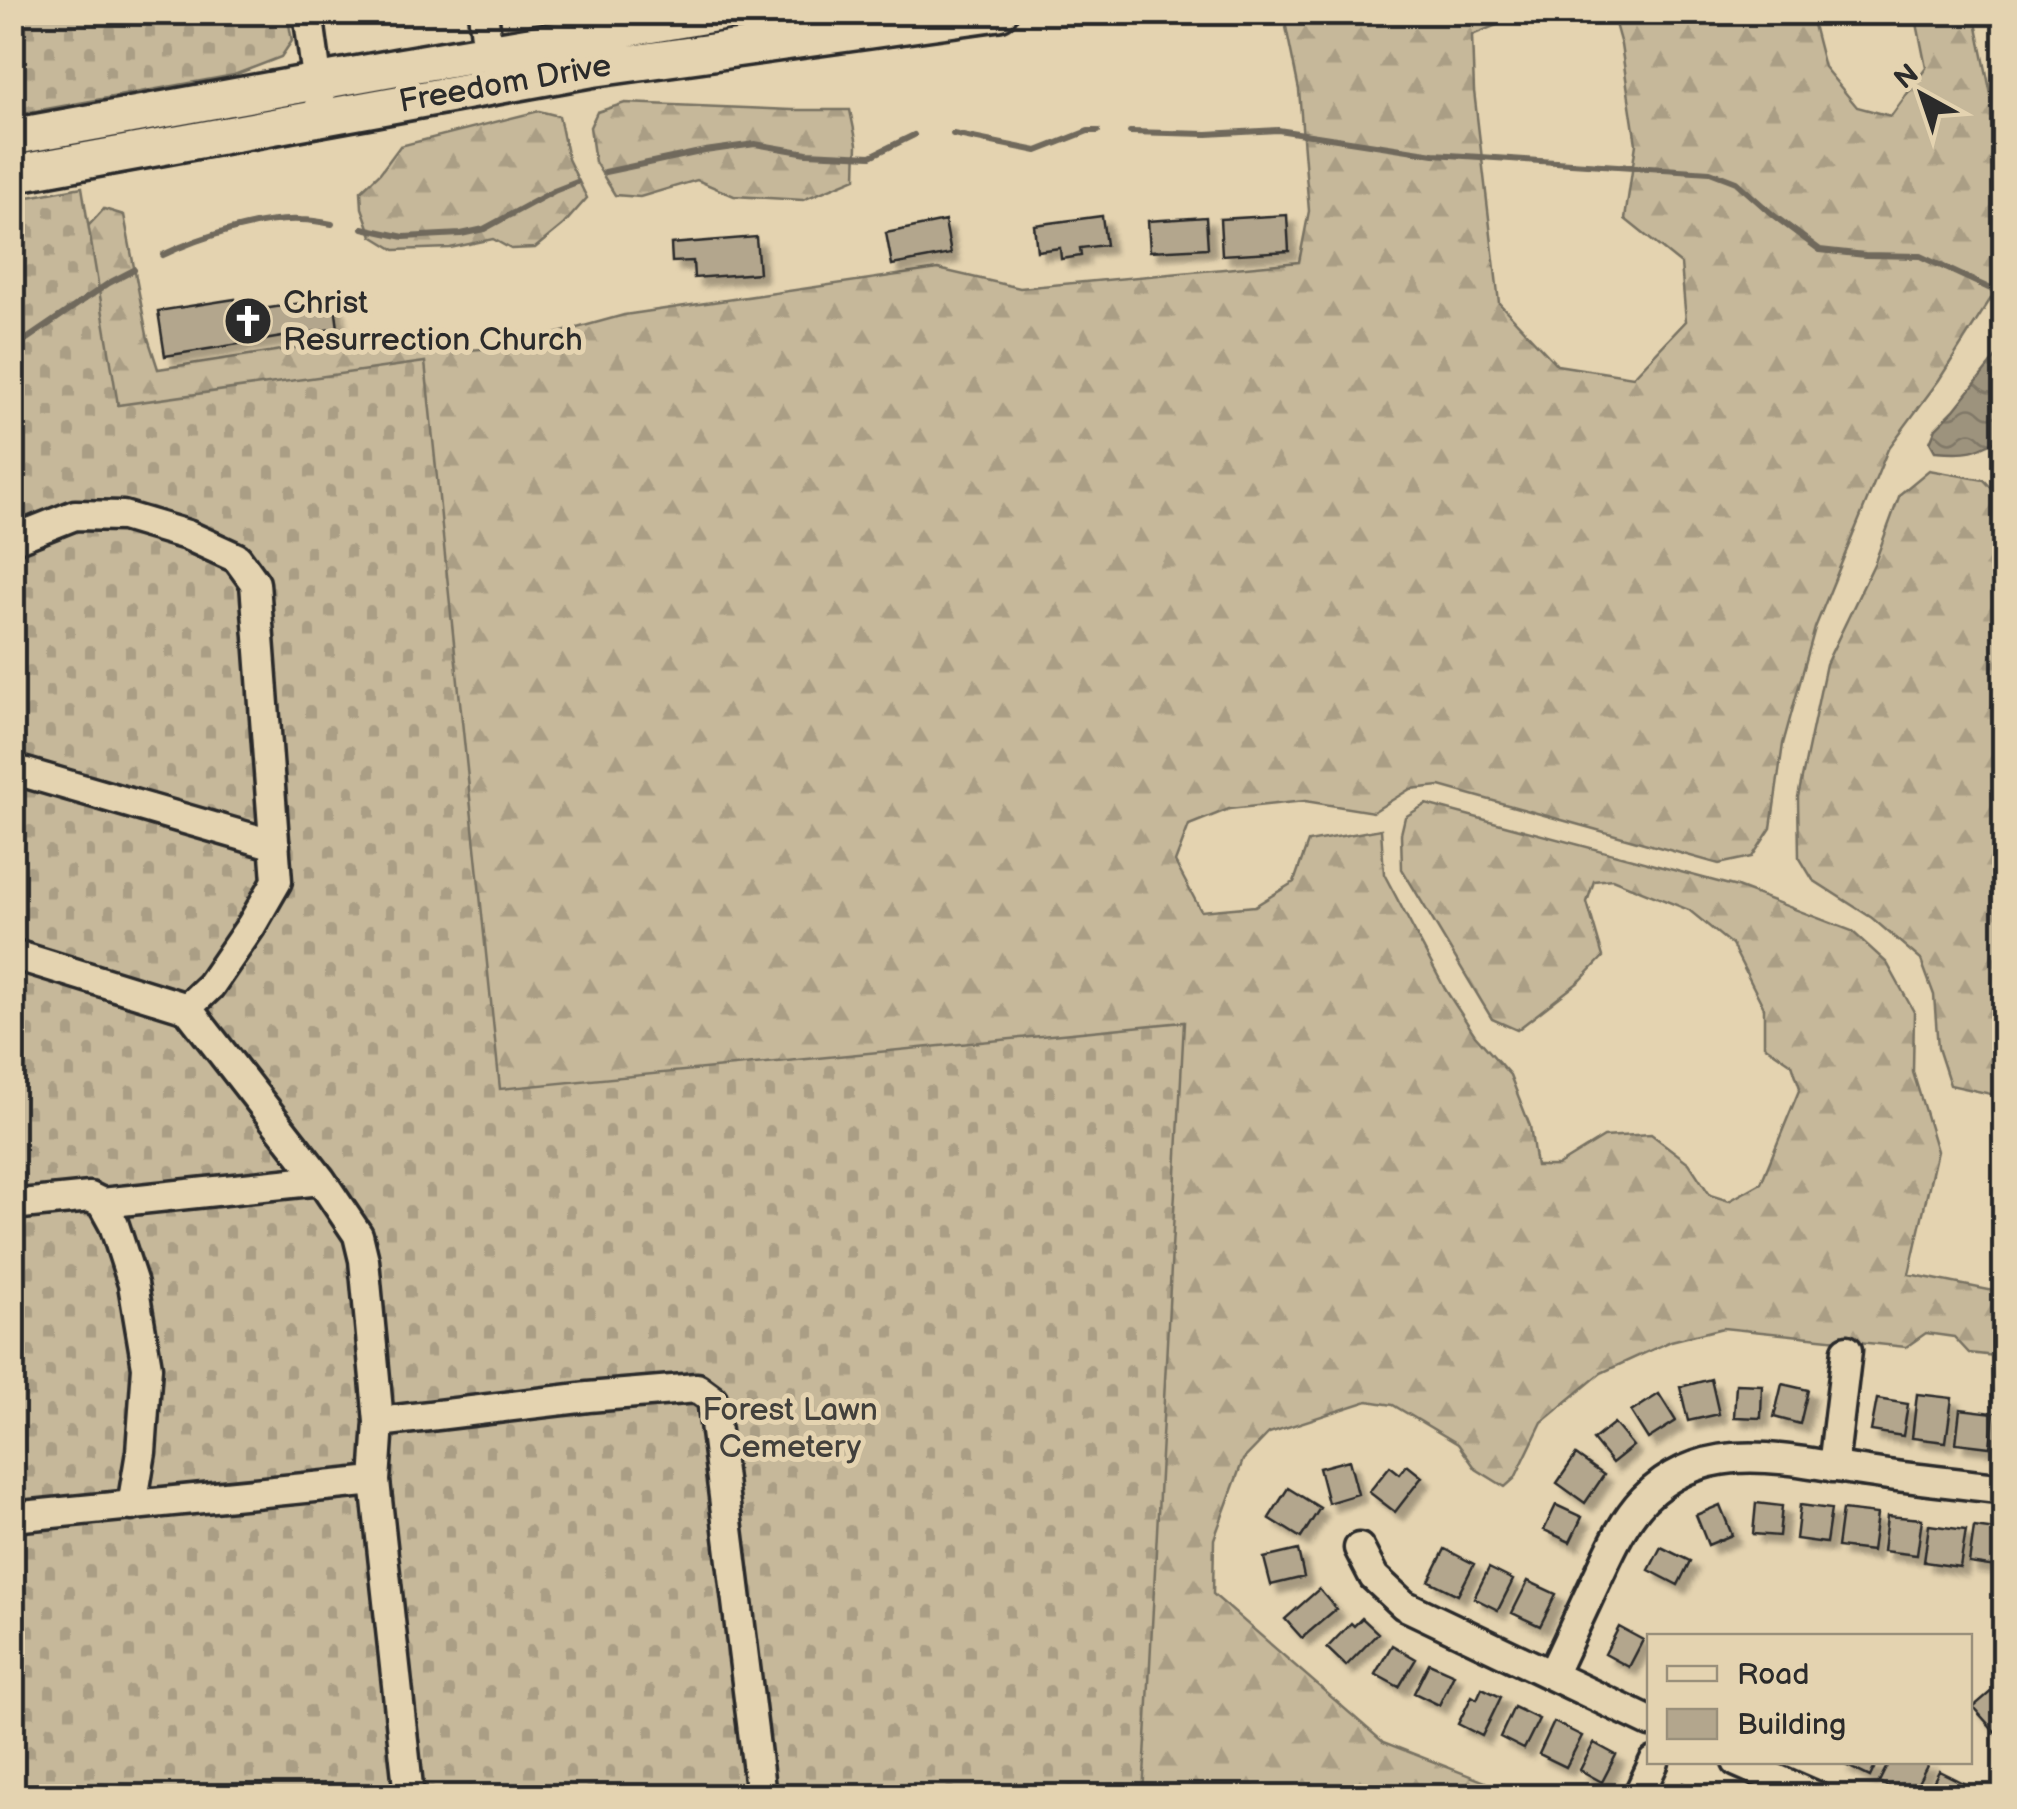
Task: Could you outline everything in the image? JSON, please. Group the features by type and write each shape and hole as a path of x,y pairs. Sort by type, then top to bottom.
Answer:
{"main road":[{"name":"Freedom Drive","path":"12,174 320,100 488,52 725,12"},
{"name":"Freedom Drive","path":"12,137 590,68 1000,12"}],"street":[{"path":"308,12 320,100"},
{"path":"483,12 488,52"},
{"path":"12,540 75,515 123,516 187,535 237,558 256,584 277,881 210,986 187,1008"},
{"path":"12,769 275,845"},
{"path":"12,954 187,1008 321,1180 358,1234 364,1260 379,1422 374,1481 409,1796"},
{"path":"102,1203 321,1180"},
{"path":"12,1205 90,1196 102,1203 114,1225 133,1284 146,1367 132,1506"},
{"path":"1834,1467 1848,1350"},
{"path":"379,1422 588,1396 697,1388 712,1399 762,1796"},
{"path":"1552,1675 1614,1543 1642,1501 1667,1479 1692,1466 1764,1456 2004,1489"},
{"path":"12,1517 374,1481"},
{"path":"1358,1548 1374,1577 1404,1605 1647,1721"},
{"path":"1638,1796 1653,1764"},
{"path":"1742,1764 1815,1796"}],"green space":[{"path":"13,12 287,13 292,41 281,57 234,75 13,115"},
{"path":"1321,13 1520,13 1472,35 1474,91 1499,303 1557,365 1633,377 1686,321 1681,264 1625,219 1636,144 1621,45 1612,13 1810,13 1824,67 1857,107 1891,116 1926,68 1915,13 1974,13 2004,157 2004,278 1939,380 1888,449 1815,628 1783,744 1771,828 1752,857 1719,864 1440,786 1410,789 1373,812 1305,801 1229,809 1189,825 1175,862 1201,911 1255,906 1294,882 1308,842 1381,829 1384,874 1445,989 1475,1035 1510,1075 1530,1126 1536,1166 1557,1166 1604,1137 1651,1134 1689,1163 1710,1195 1729,1201 1761,1183 1800,1088 1792,1064 1764,1045 1764,1008 1732,945 1689,910 1612,879 1594,881 1587,902 1603,957 1580,981 1517,1030 1492,1019 1402,869 1401,834 1405,817 1426,804 1737,887 1852,931 1887,963 1914,1012 1913,1072 1937,1151 1909,1274 2004,1293 2004,1357 1969,1353 1954,1337 1926,1333 1906,1347 1723,1328 1671,1341 1601,1373 1542,1422 1515,1478 1505,1487 1476,1469 1458,1444 1393,1405 1368,1401 1269,1433 1243,1460 1214,1539 1213,1594 1383,1742 1506,1790 1506,1796 1402,1796 1342,1790 1325,1796 853,1796 582,1279 121,454 55,262 104,209 124,215 147,335 158,369 359,338 415,354 508,347 624,315 938,269 1020,288 1299,262 1309,211 1299,90 1284,17"},
{"path":"625,103 850,110 857,144 856,178 803,200 734,196 697,180 640,197 615,195 595,162 590,127 597,112"},
{"path":"539,111 559,116 568,159 587,198 535,248 511,249 493,239 450,248 395,250 372,236 362,208 361,191 400,146"},
{"name":"Forest Lawn Cemetery","path":"82,187 118,405 425,362 500,1089 1184,1022 1143,1796 13,1796 12,200"},
{"path":"1929,470 1984,480 2004,502 2004,1097 1950,1085 1938,1048 1934,995 1921,960 1872,918 1813,880 1799,857 1798,797 1826,664 1875,562 1900,494"}],"water":[{"path":"2004,347 2004,436 1971,451 1935,451 1930,442 1936,428"}],"building":[{"path":"1287,215 1289,251 1222,255 1220,219"},
{"path":"1102,216 1106,245 1080,248 1081,256 1061,259 1060,248 1037,251 1034,225"},
{"path":"1206,217 1208,248 1150,251 1148,221"},
{"path":"945,221 951,254 892,265 886,233"},
{"path":"756,237 759,273 694,278 693,261 672,262 671,244"},
{"name":"Christ Resurrection Church","path":"334,298 338,328 165,356 158,311 235,299 237,313"},
{"path":"1711,1379 1719,1414 1688,1421 1680,1387"},
{"path":"1736,1384 1762,1385 1761,1418 1734,1417"},
{"path":"1782,1384 1808,1390 1800,1424 1774,1417"},
{"path":"1659,1394 1676,1421 1648,1439 1631,1412"},
{"path":"1917,1394 1952,1398 1946,1442 1912,1438"},
{"path":"1877,1399 1908,1404 1903,1436 1871,1431"},
{"path":"1960,1409 1994,1413 1990,1447 1956,1443"},
{"path":"1614,1423 1633,1446 1612,1463 1593,1440"},
{"path":"1576,1455 1604,1475 1585,1503 1557,1483"},
{"path":"1349,1460 1358,1494 1328,1503 1319,1468"},
{"path":"1407,1465 1422,1477 1395,1512 1369,1492 1390,1466 1400,1474"},
{"path":"1288,1488 1320,1508 1301,1538 1269,1518"},
{"path":"1756,1503 1782,1506 1779,1536 1753,1534"},
{"path":"1556,1505 1582,1517 1570,1542 1544,1530"},
{"path":"1720,1505 1732,1535 1708,1545 1696,1515"},
{"path":"1800,1505 1831,1509 1826,1543 1796,1539"},
{"path":"1842,1510 1877,1514 1872,1551 1837,1547"},
{"path":"1887,1516 1922,1519 1917,1555 1883,1551"},
{"path":"1929,1525 1966,1530 1960,1567 1924,1562"},
{"path":"1974,1527 2004,1531 2003,1568 1969,1563"},
{"path":"1661,1547 1690,1561 1678,1585 1649,1570"},
{"path":"1445,1549 1474,1564 1458,1595 1429,1581"},
{"path":"1298,1550 1304,1577 1271,1585 1264,1558"},
{"path":"1489,1568 1513,1580 1498,1610 1474,1598"},
{"path":"1528,1581 1556,1594 1540,1626 1512,1613"},
{"path":"1319,1589 1336,1609 1302,1638 1285,1619"},
{"path":"1362,1618 1378,1633 1346,1666 1327,1648 1351,1623 1354,1626"},
{"path":"1619,1627 1643,1640 1629,1667 1605,1654"},
{"path":"1392,1645 1416,1659 1399,1687 1375,1674"},
{"path":"1429,1663 1454,1674 1439,1705 1414,1693"},
{"path":"2001,1683 2004,1732 1999,1736 1973,1707"},
{"path":"1482,1688 1501,1697 1482,1736 1458,1724 1472,1696 1477,1699"},
{"path":"1514,1707 1539,1719 1524,1749 1500,1737"},
{"path":"1554,1722 1582,1736 1566,1767 1539,1754"},
{"path":"1594,1743 1616,1755 1602,1782 1580,1770"},
{"path":"1843,1764 1876,1764 1870,1777"},
{"path":"1888,1764 1928,1764 1911,1796 1879,1782"},
{"path":"1939,1771 1963,1783 1956,1796 1926,1796"},
{"path":"1683,1783 1706,1796 1675,1796"}],"waterway":[{"path":"1130,132 1207,134 1278,130 1434,154 1710,172 1736,182 1820,250 1920,256 1993,290"},
{"path":"953,134 1037,151 1088,131 1098,131"},
{"path":"605,172 755,144 807,153 871,156 914,135"},
{"path":"363,228 404,237 461,234 484,229 577,182"},
{"path":"163,255 249,225 285,220 332,224"},
{"path":"12,349 134,270"}],"place":[{"name":"Christ Resurrection Church","path":"248,321"}]}
